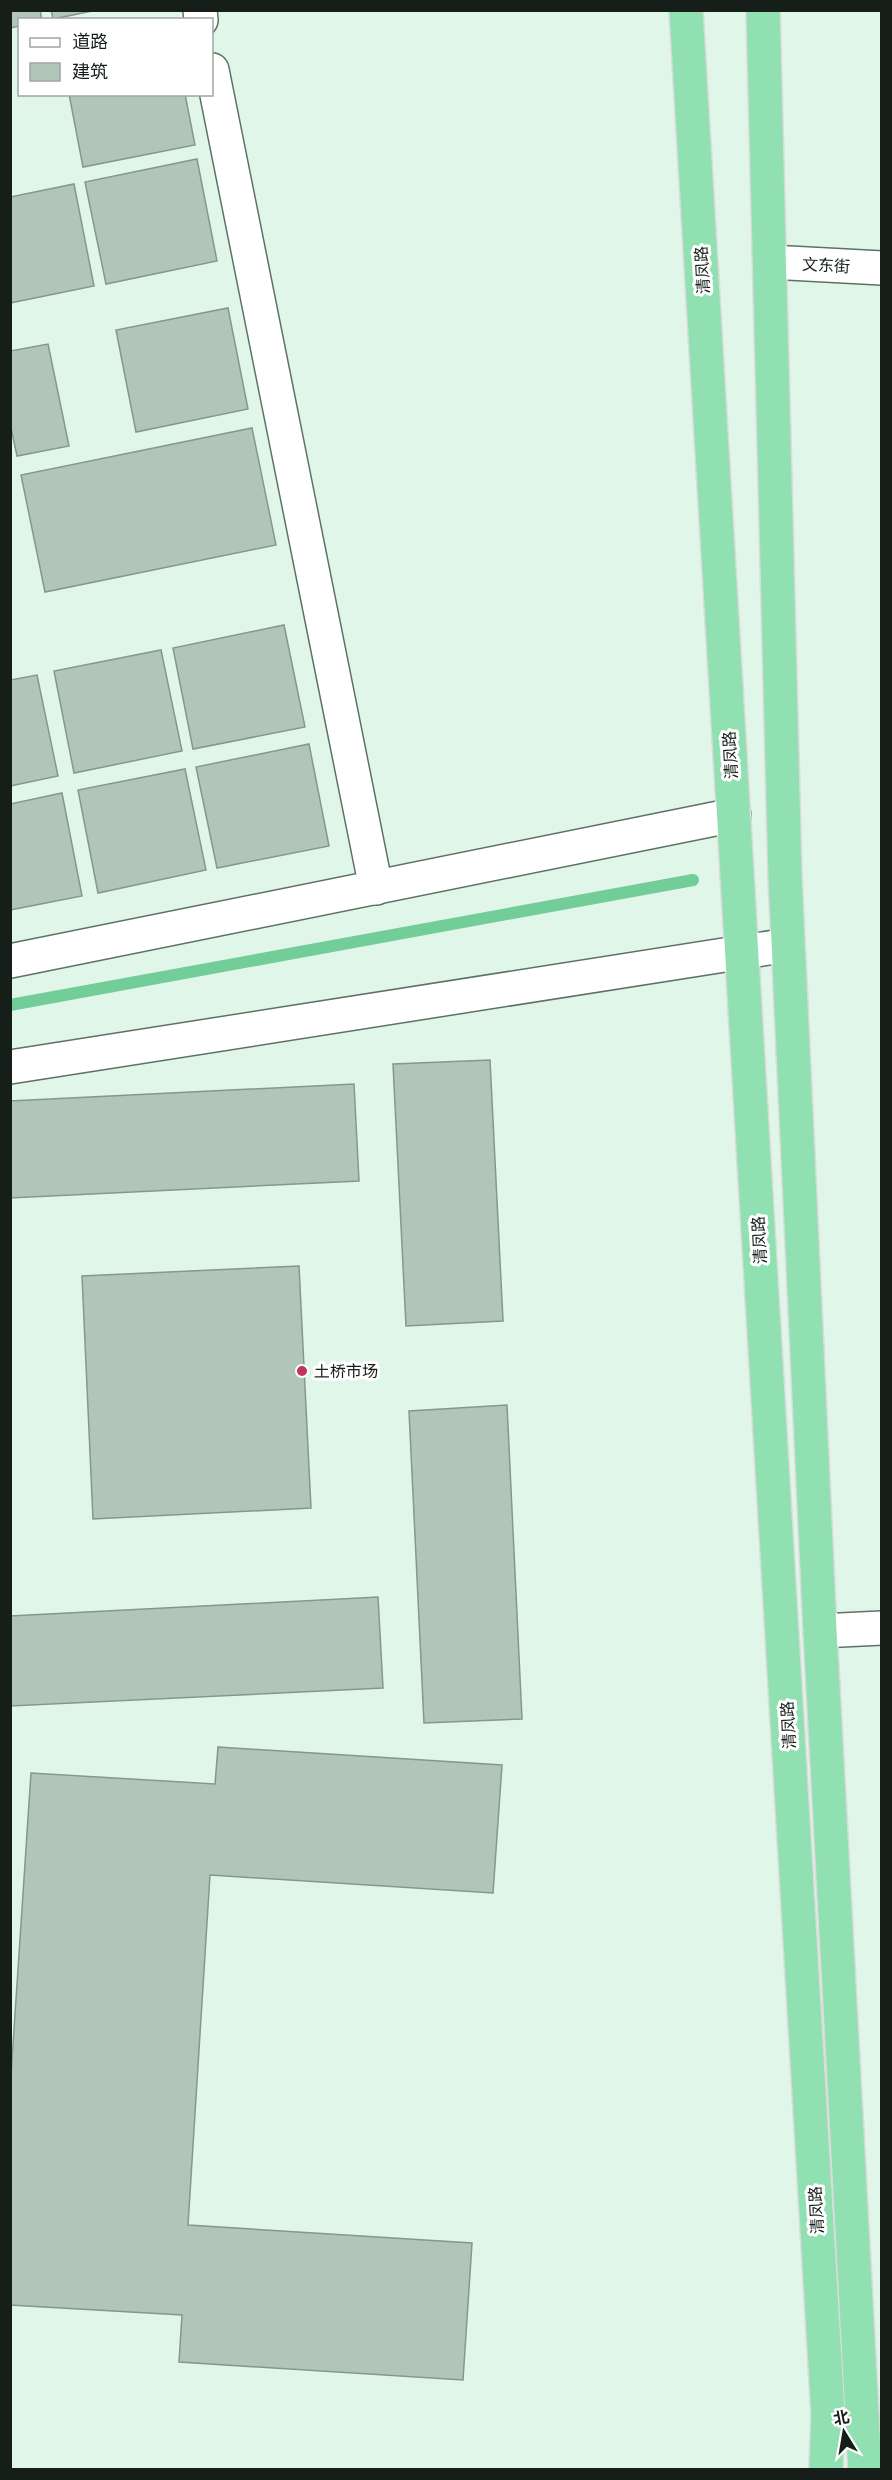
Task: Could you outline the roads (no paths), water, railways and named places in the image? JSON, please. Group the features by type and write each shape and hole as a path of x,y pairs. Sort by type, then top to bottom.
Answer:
{"highway":[{"name":"清凤路","path":"686,10 828,2402 826,2469"},
{"path":"763,10 789,945 820,1631 865,2469"}],"street":[{"path":"213,75 376,888"},
{"name":"文东街","path":"770,262 882,268"},
{"path":"10,961 734,815"},
{"path":"10,1067 789,945"},
{"path":"820,1631 882,1628"}],"waterway":[{"path":"10,1005 693,880"}],"place":[{"name":"土桥市场","path":"302,1371"}]}
